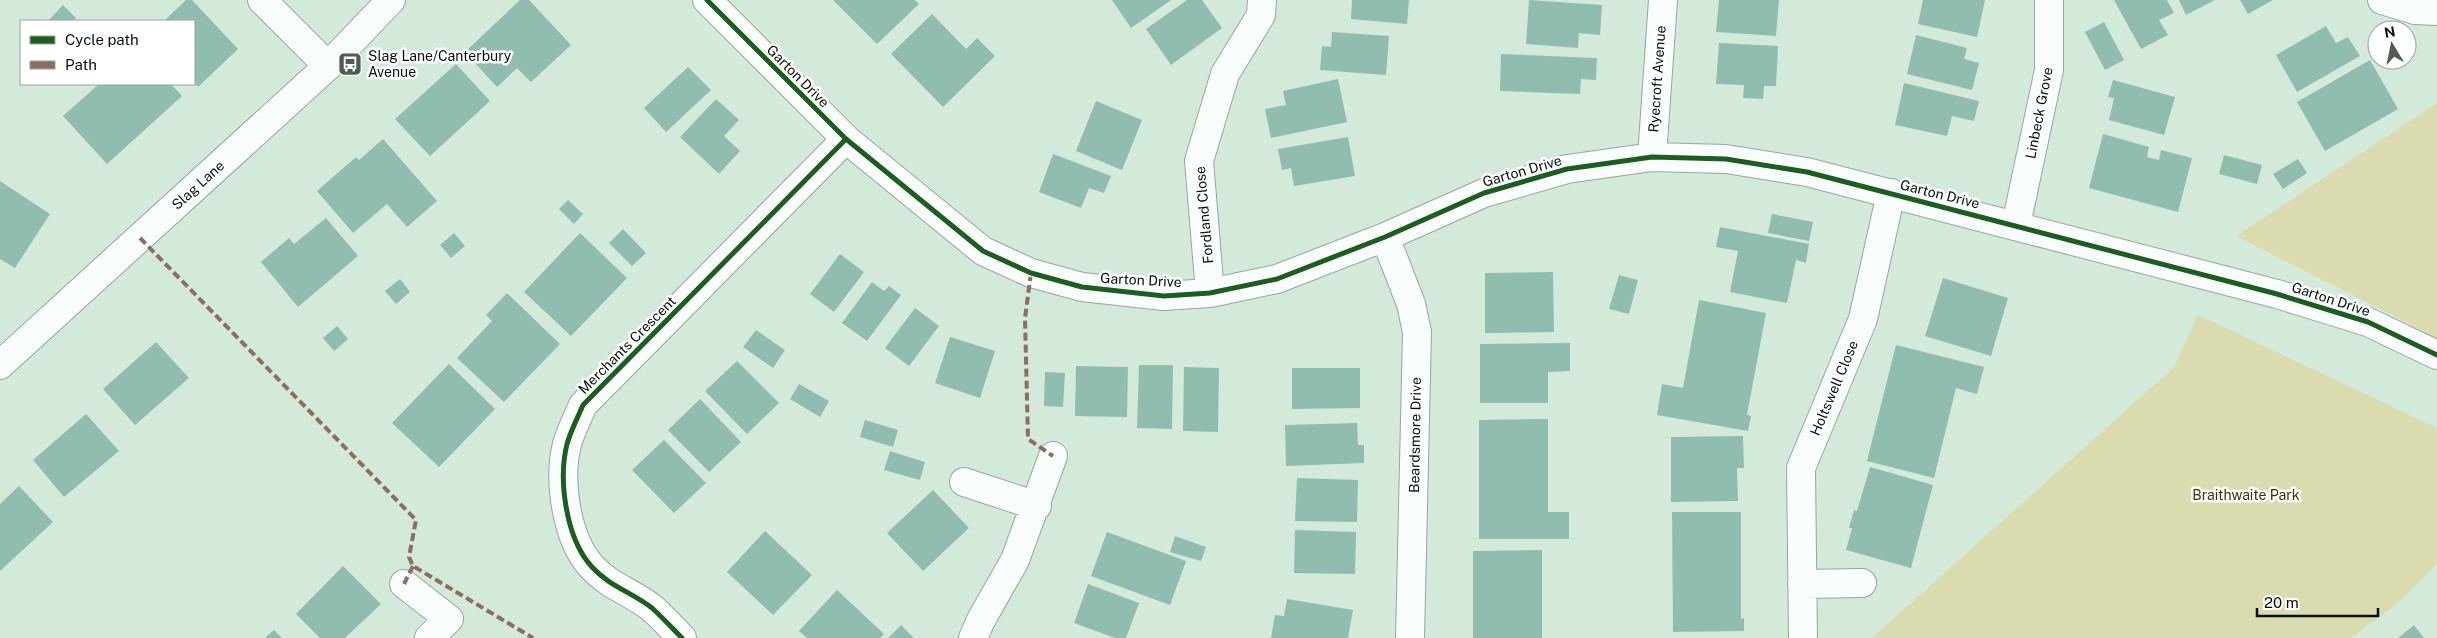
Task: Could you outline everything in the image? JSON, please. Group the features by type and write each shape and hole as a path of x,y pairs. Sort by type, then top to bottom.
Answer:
{"street":[{"path":"262,0 328,66"},
{"name":"Slag Lane","path":"1,363 328,66 391,0"},
{"name":"Garton Drive","path":"707,0 846,139 983,251 1031,273 1082,287 1164,296 1210,293 1277,279 1385,237 1484,193 1567,170 1652,157 1726,159 1774,165 1891,193 2277,294 2368,322 2437,355"},
{"name":"Fordland Close","path":"1210,293 1199,161 1225,74 1262,15 1262,0"},
{"name":"Ryecroft Avenue","path":"1652,157 1663,0"},
{"name":"Linbeck Grove","path":"2016,225 2049,70 2049,0"},
{"path":"2382,0 2415,10 2437,11"},
{"name":"Merchants Crescent","path":"682,638 651,608 615,587 592,567 576,541 567,514 564,480 567,444 583,404 846,139"},
{"name":"Holtswell Close","path":"1803,638 1801,468 1863,319 1891,193"},
{"name":"Beardsmore Drive","path":"1385,237 1411,304 1417,332 1410,638"},
{"path":"973,638 1015,560 1037,506 1053,456"},
{"path":"964,482 1037,506"},
{"path":"1802,584 1862,583"},
{"path":"404,584 449,619 429,638"}],"green space":[{"path":"2437,103 2437,338 2236,236"},
{"name":"Braithwaite Park","path":"2198,315 2437,428 2437,564 2399,602 2351,638 1872,638 2174,367"}],"building":[{"path":"186,0 192,0 238,49 198,87 195,83 195,20 165,20"},
{"path":"520,0 529,0 571,45 531,82 517,68 497,87 465,52"},
{"path":"833,0 915,0 919,4 877,44"},
{"path":"1112,0 1171,0 1131,28"},
{"path":"1187,0 1202,0 1222,28 1171,65 1146,29"},
{"path":"1352,0 1409,0 1407,24 1351,19"},
{"path":"1529,0 1602,5 1600,35 1579,33 1578,48 1526,44"},
{"path":"1719,0 1779,0 1776,36 1716,32"},
{"path":"1923,0 1985,0 1977,37 1918,24"},
{"path":"2114,0 2167,0 2174,13 2159,20 2168,35 2141,49"},
{"path":"2179,0 2215,0 2186,15"},
{"path":"2240,0 2273,0 2248,14"},
{"path":"63,5 76,18 74,20 49,20"},
{"path":"932,14 966,49 977,38 995,56 943,107 891,54"},
{"path":"2104,22 2124,60 2105,70 2085,32"},
{"path":"2326,26 2336,43 2348,37 2360,56 2297,92 2276,55"},
{"path":"1332,32 1389,36 1386,75 1320,70 1322,46 1331,47"},
{"path":"1916,35 1967,48 1964,59 1979,63 1972,90 1907,74"},
{"path":"1719,43 1778,46 1776,86 1764,86 1763,99 1743,98 1744,85 1716,84"},
{"path":"1501,54 1597,58 1596,80 1581,79 1580,94 1500,91"},
{"path":"2367,62 2367,70 2376,70 2398,109 2325,151 2297,102"},
{"path":"456,64 490,101 430,156 395,119"},
{"path":"688,67 711,90 666,132 644,108"},
{"path":"1338,79 1347,122 1271,138 1265,109 1286,105 1283,91"},
{"path":"2113,80 2175,97 2164,135 2109,120 2114,98 2108,97"},
{"path":"1904,83 1979,101 1974,121 1952,116 1947,136 1895,125"},
{"path":"98,85 172,85 182,96 107,164 63,116"},
{"path":"716,99 739,120 724,136 740,151 719,174 680,137"},
{"path":"1096,101 1142,120 1122,170 1076,151"},
{"path":"2103,134 2149,147 2147,157 2159,160 2161,150 2192,158 2178,212 2089,188"},
{"path":"1348,137 1355,176 1294,186 1291,168 1282,170 1278,149"},
{"path":"383,139 437,201 407,227 387,204 353,233 317,191 356,157 359,160"},
{"path":"1053,154 1111,176 1104,193 1089,188 1081,208 1039,192"},
{"path":"2224,155 2262,165 2257,184 2219,174"},
{"path":"2298,159 2307,173 2283,189 2273,174"},
{"path":"0,181 50,214 15,268 0,259"},
{"path":"568,200 583,214 574,224 559,209"},
{"path":"1772,214 1813,222 1809,241 1768,233"},
{"path":"326,218 358,256 298,307 261,262 289,238 294,244"},
{"path":"1720,227 1809,244 1806,263 1796,260 1787,303 1730,292 1738,251 1716,247"},
{"path":"623,229 646,253 632,266 609,243"},
{"path":"454,233 465,246 451,258 440,245"},
{"path":"580,233 627,278 571,336 524,292"},
{"path":"840,254 864,272 834,312 810,294"},
{"path":"1553,272 1554,332 1485,333 1485,273"},
{"path":"1619,275 1638,280 1629,314 1609,309"},
{"path":"1943,278 2008,298 1991,356 1925,336"},
{"path":"400,279 410,292 396,304 385,291"},
{"path":"872,282 884,291 889,286 901,295 867,341 842,323"},
{"path":"507,293 560,344 504,402 457,358 492,321 486,315"},
{"path":"1699,300 1766,313 1747,415 1751,416 1748,431 1657,415 1662,384 1683,388"},
{"path":"915,308 939,326 909,366 885,348"},
{"path":"337,326 348,339 334,351 323,338"},
{"path":"756,330 785,350 773,368 743,347"},
{"path":"950,337 995,351 980,398 935,383"},
{"path":"156,342 189,378 135,425 103,389"},
{"path":"1570,343 1570,371 1548,372 1548,403 1480,403 1480,344"},
{"path":"1896,345 1984,367 1977,394 1956,388 1934,478 1867,461"},
{"path":"737,361 779,403 747,434 705,391"},
{"path":"449,364 495,409 439,467 392,423"},
{"path":"1139,365 1173,365 1172,429 1137,428"},
{"path":"1076,366 1128,367 1127,417 1075,416"},
{"path":"1184,367 1219,368 1218,432 1183,431"},
{"path":"1292,368 1360,368 1360,408 1292,409"},
{"path":"1045,372 1065,373 1063,407 1044,406"},
{"path":"799,384 829,401 820,417 790,399"},
{"path":"700,399 741,442 709,472 668,430"},
{"path":"86,414 119,451 64,497 33,460"},
{"path":"1548,419 1548,512 1569,512 1569,539 1479,539 1479,420"},
{"path":"865,420 898,430 893,447 860,437"},
{"path":"1357,423 1358,445 1364,445 1364,463 1286,466 1285,425"},
{"path":"1743,436 1744,468 1737,468 1738,501 1671,502 1671,437"},
{"path":"664,440 706,483 674,513 632,470"},
{"path":"890,451 925,462 920,480 884,470"},
{"path":"1870,467 1933,485 1911,568 1846,550 1852,528 1849,528 1854,510 1857,511"},
{"path":"1297,478 1358,480 1357,522 1295,521"},
{"path":"19,486 53,522 0,571 0,504"},
{"path":"933,490 969,528 923,571 887,533"},
{"path":"1672,512 1741,512 1741,619 1744,618 1744,631 1673,632"},
{"path":"1295,530 1356,532 1355,574 1294,573"},
{"path":"765,531 812,575 773,615 727,572"},
{"path":"1107,532 1186,561 1170,605 1091,576"},
{"path":"1175,536 1206,547 1201,561 1170,552"},
{"path":"1542,550 1542,638 1473,638 1473,551"},
{"path":"343,566 381,604 345,638 320,638 296,614"},
{"path":"1088,584 1139,603 1126,638 1115,638 1074,623"},
{"path":"837,590 884,634 880,638 807,638 799,631"},
{"path":"1287,599 1353,610 1348,638 1271,638 1275,615 1284,616"},
{"path":"901,625 914,638 888,638"},
{"path":"2414,625 2424,638 2398,638"},
{"path":"274,630 282,638 265,638"}],"marked path":[{"path":"140,238 416,520 409,557 413,566 533,638"},
{"path":"1031,273 1025,318 1028,439 1053,456"},
{"path":"404,584 413,566"}],"cycle path":[{"path":"707,0 846,139 983,251 1031,273 1082,287 1164,296 1210,293 1277,279 1385,237 1484,193 1567,169 1652,157 1726,159 1807,172 2277,294 2368,322 2437,355"},
{"path":"682,638 652,608 599,574 583,555 570,525 566,508 563,474 567,444 583,405 846,139"}],"place":[{"name":"Slag Lane/Canterbury Avenue","path":"350,64"}]}
